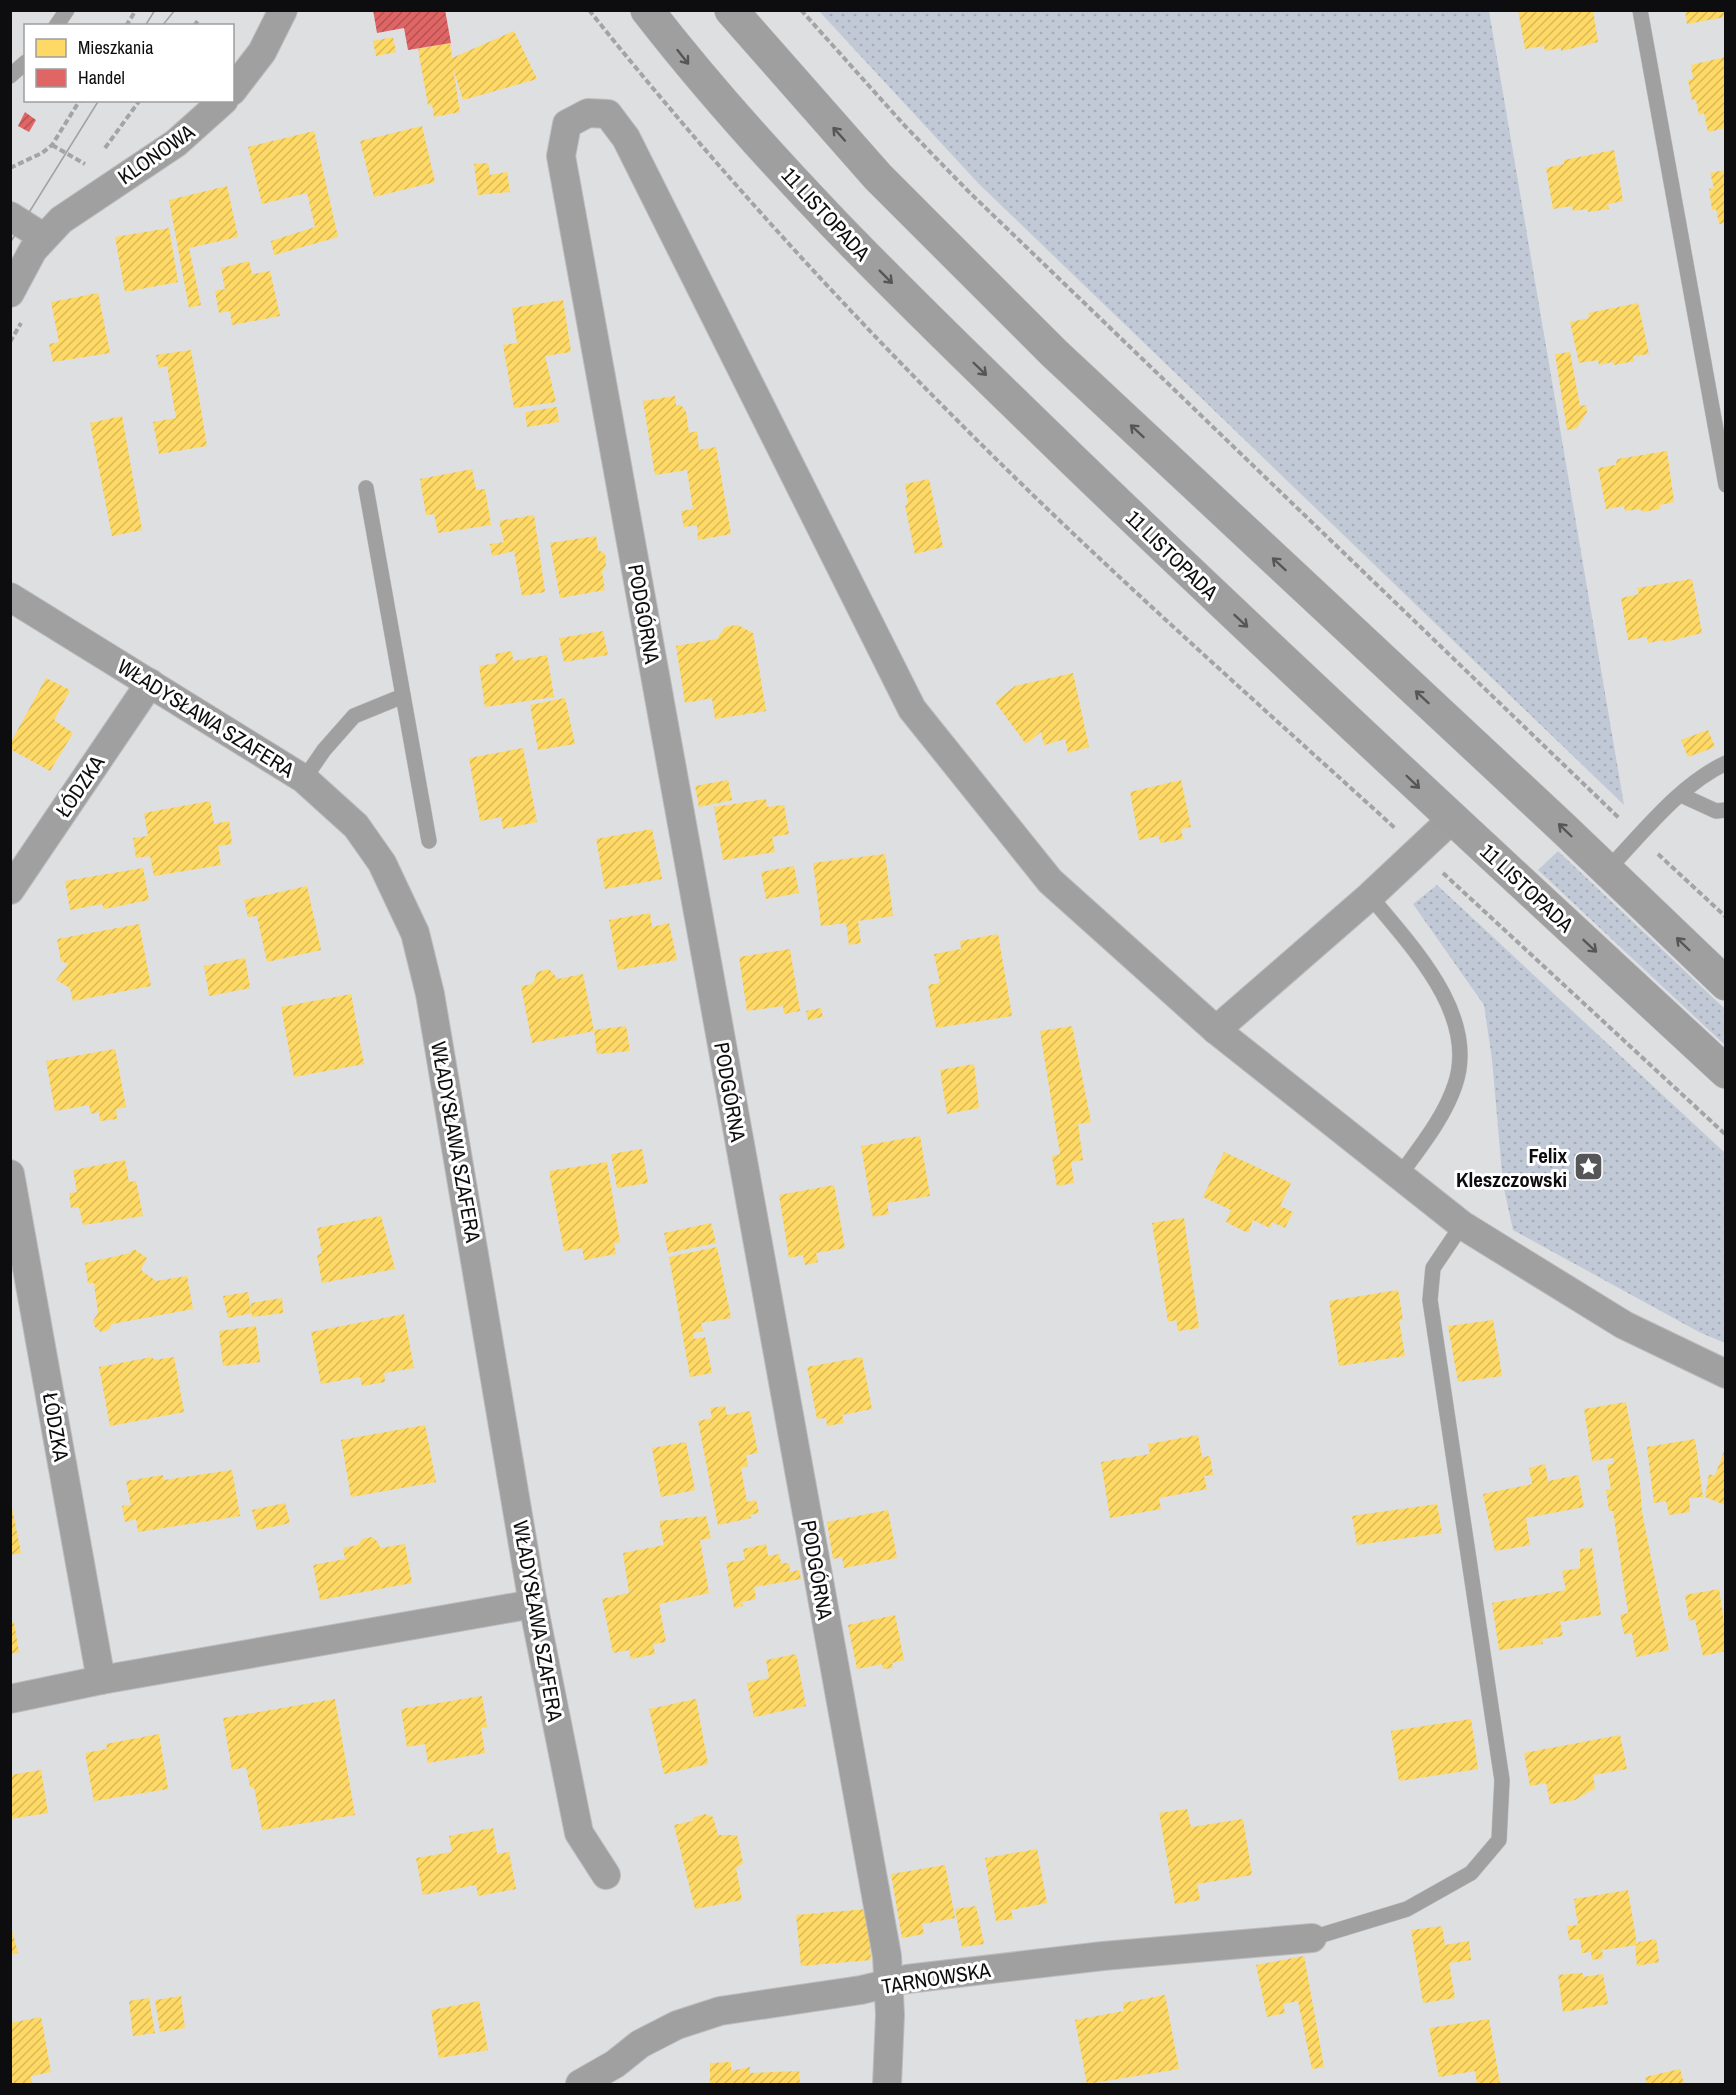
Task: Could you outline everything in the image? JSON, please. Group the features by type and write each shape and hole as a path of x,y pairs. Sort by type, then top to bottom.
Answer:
{"main road":[{"name":"11 LISTOPADA","path":"647,10 700,78 847,237 938,329 1207,589 1725,1072"},
{"path":"731,10 878,177 1054,353 1607,870 1725,984"}],"street":[{"path":"234,88 262,52 283,10"},
{"name":"KLONOWA","path":"10,293 43,237 85,202 176,143 222,102"},
{"name":"PODGÓRNA","path":"887,2085 888,1983 885,1944 561,156 567,124 588,113 608,114 626,138 912,709 1050,881 1216,1030"},
{"path":"10,216 43,237"},
{"name":"WŁADYSŁAWA SZAFERA","path":"10,597 304,779 356,826 382,863 415,933 430,994 534,1604 579,1833 606,1875"},
{"name":"ŁÓDZKA","path":"10,890 150,682"},
{"path":"1452,819 1370,896 1216,1030 1462,1225 1624,1325 1725,1374"},
{"name":"ŁÓDZKA","path":"10,1174 101,1680"},
{"path":"10,1699 101,1680 534,1604"},
{"name":"TARNOWSKA","path":"588,2083 640,2044 677,2025 720,2012 861,1990 888,1983 1103,1956 1312,1938"}],"lane":[{"path":"58,24 68,10"},
{"path":"1640,10 1725,485"},
{"path":"10,76 24,64"},
{"path":"366,488 429,841"},
{"path":"304,779 324,750 354,716 403,696"},
{"path":"1607,870 1681,795 1710,770 1725,763"},
{"path":"1681,795 1716,811 1725,810"},
{"path":"1370,896 1443,994 1455,1024 1460,1055 1455,1084 1442,1114 1400,1175"},
{"path":"1312,1938 1407,1909 1471,1873 1499,1840 1502,1780 1430,1300 1433,1268 1462,1225"}],"path":[{"path":"127,24 136,10"},
{"path":"589,10 730,180 976,438 1097,555 1725,1135"},
{"path":"801,10 905,126 967,190 1725,917"},
{"path":"195,24 199,19"},
{"path":"10,168 42,153 52,145 79,102"},
{"path":"98,158 139,102"}],"shaded area":[{"path":"819,11 1489,11 1624,805 979,184"},
{"path":"1558,851 1725,1009 1725,1045 1538,870"},
{"path":"1437,885 1725,1153 1725,1343 1699,1332 1513,1230 1503,1184 1492,1059 1484,1005 1413,904"}],"building: Mieszkania":[{"path":"1518,10 1593,10 1598,42 1561,51 1561,48 1545,51 1544,46 1525,49"},
{"path":"1685,10 1725,10 1725,17 1687,24"},
{"path":"514,31 537,79 463,100 453,68 460,112 434,117 432,104 428,105 418,49 450,43 452,58"},
{"path":"393,37 396,52 376,56 373,41"},
{"path":"1725,57 1725,128 1708,132 1704,113 1699,115 1696,100 1692,100 1688,80 1693,79 1691,65"},
{"path":"422,126 435,182 374,197 360,141"},
{"path":"314,131 338,237 274,255 271,241 315,227 307,193 262,204 248,147"},
{"path":"1614,150 1623,201 1608,204 1609,209 1588,212 1588,209 1573,211 1572,206 1553,209 1546,168 1564,164 1564,160"},
{"path":"488,163 490,175 507,172 510,192 478,195 474,164"},
{"path":"1725,170 1725,223 1719,224 1716,209 1712,210 1709,189 1714,188 1710,173"},
{"path":"227,186 238,237 189,248 201,305 189,308 169,200"},
{"path":"169,228 178,282 125,292 115,237"},
{"path":"249,261 252,274 270,271 280,316 232,325 230,311 219,313 215,291 225,289 221,268"},
{"path":"98,293 110,353 53,362 49,344 59,342 51,302"},
{"path":"563,300 571,352 545,356 556,402 514,408 503,345 517,343 512,308"},
{"path":"1638,303 1649,354 1633,356 1634,361 1614,365 1613,362 1599,365 1598,360 1579,363 1570,322 1589,318 1588,313"},
{"path":"191,350 207,446 159,454 153,422 176,418 167,366 159,368 156,355"},
{"path":"1570,352 1580,406 1586,405 1587,412 1577,428 1567,430 1555,354"},
{"path":"675,396 676,405 681,405 686,412 689,433 697,431 699,450 716,447 731,534 698,540 697,525 684,527 681,511 693,509 687,470 655,475 643,401"},
{"path":"557,407 559,422 527,427 525,412"},
{"path":"122,416 142,530 112,536 90,423"},
{"path":"1667,451 1674,502 1660,505 1659,509 1643,512 1640,509 1625,511 1624,506 1606,509 1598,468 1616,465 1617,459"},
{"path":"472,469 476,490 485,489 491,525 438,533 434,514 426,515 420,479"},
{"path":"929,479 943,547 915,554 905,505 908,504 905,484"},
{"path":"534,515 545,592 522,596 514,551 492,556 490,544 504,542 499,521"},
{"path":"596,536 598,550 605,554 606,565 602,572 605,590 560,598 550,543"},
{"path":"1692,579 1702,633 1665,642 1663,640 1648,643 1647,637 1628,640 1621,598 1639,594 1637,588"},
{"path":"738,625 753,633 766,711 715,719 712,698 685,703 676,646 717,639 725,627"},
{"path":"603,631 608,655 564,662 559,638"},
{"path":"512,651 513,661 547,655 554,697 485,707 479,666 497,663 495,654"},
{"path":"1073,673 1089,747 1068,753 1065,739 1044,745 1041,732 1026,744 995,702 1015,686"},
{"path":"46,678 70,690 54,720 73,733 50,771 10,749 10,744"},
{"path":"565,698 575,744 538,750 530,705"},
{"path":"1708,730 1715,747 1688,757 1681,740"},
{"path":"523,748 537,822 503,829 501,817 480,821 469,758"},
{"path":"728,780 732,800 699,807 695,786"},
{"path":"1181,780 1191,827 1181,829 1183,839 1160,843 1159,836 1139,840 1130,792"},
{"path":"766,799 767,807 784,805 789,834 772,837 775,852 723,860 714,807"},
{"path":"210,801 214,824 229,821 232,844 218,846 221,865 154,876 150,856 136,858 133,838 148,836 144,813"},
{"path":"652,829 662,879 605,889 596,839"},
{"path":"885,854 893,916 858,921 861,943 849,945 846,923 821,926 813,863"},
{"path":"794,866 799,893 766,899 761,872"},
{"path":"143,868 149,900 104,909 102,904 70,910 65,881"},
{"path":"307,886 321,950 267,962 257,916 248,917 244,900"},
{"path":"650,913 652,927 669,923 677,960 618,970 609,920"},
{"path":"139,924 151,986 73,1001 70,988 56,980 68,964 61,961 57,939"},
{"path":"998,934 1012,1016 936,1028 928,985 940,983 934,954 961,949 960,941"},
{"path":"790,949 800,1011 784,1014 783,1006 747,1011 739,957"},
{"path":"245,958 250,988 209,996 204,966"},
{"path":"549,969 558,979 583,974 594,1031 532,1043 521,986 533,984 537,972"},
{"path":"351,994 364,1064 294,1077 281,1007"},
{"path":"821,1008 823,1017 808,1020 806,1011"},
{"path":"626,1026 630,1051 597,1054 594,1030"},
{"path":"1072,1026 1091,1122 1078,1124 1083,1160 1071,1162 1074,1183 1057,1186 1052,1156 1060,1154 1040,1031"},
{"path":"115,1049 126,1107 116,1109 117,1119 100,1121 99,1112 91,1114 89,1105 55,1111 46,1061"},
{"path":"974,1064 979,1108 947,1114 940,1070"},
{"path":"920,1136 930,1196 887,1203 889,1214 873,1217 861,1146"},
{"path":"642,1149 648,1183 617,1188 611,1154"},
{"path":"1224,1152 1291,1183 1280,1206 1293,1212 1285,1228 1272,1222 1270,1228 1253,1220 1248,1233 1226,1222 1231,1210 1203,1197"},
{"path":"125,1160 129,1182 136,1181 143,1216 83,1225 79,1207 71,1208 69,1193 77,1192 73,1170"},
{"path":"607,1162 620,1242 614,1243 616,1254 584,1260 582,1248 564,1251 549,1171"},
{"path":"834,1185 845,1248 816,1253 818,1262 805,1265 803,1255 789,1258 779,1195"},
{"path":"381,1216 395,1269 322,1283 317,1255 322,1253 317,1228"},
{"path":"1184,1218 1199,1328 1178,1331 1176,1320 1168,1322 1152,1223"},
{"path":"711,1223 716,1243 668,1253 664,1233"},
{"path":"717,1247 731,1318 701,1323 703,1331 693,1333 694,1339 705,1337 712,1373 690,1377 669,1257"},
{"path":"134,1249 147,1258 142,1271 156,1281 187,1276 193,1309 112,1324 108,1330 101,1332 95,1327 93,1321 98,1313 94,1283 88,1283 85,1263 130,1253"},
{"path":"1398,1290 1403,1320 1399,1320 1405,1356 1339,1366 1329,1301"},
{"path":"248,1292 251,1310 251,1303 282,1298 283,1313 252,1317 252,1313 228,1318 223,1296"},
{"path":"404,1314 414,1368 384,1373 385,1382 362,1386 360,1377 321,1384 311,1332"},
{"path":"1493,1320 1502,1376 1458,1382 1448,1326"},
{"path":"256,1326 260,1362 223,1366 219,1331"},
{"path":"152,1357 154,1360 174,1357 184,1412 110,1426 99,1367"},
{"path":"862,1357 872,1409 842,1415 844,1423 827,1426 826,1418 817,1419 807,1367"},
{"path":"1626,1402 1640,1484 1642,1512 1669,1650 1636,1657 1632,1633 1624,1634 1620,1615 1628,1613 1613,1511 1609,1511 1606,1490 1611,1489 1607,1465 1614,1463 1613,1458 1592,1461 1584,1409"},
{"path":"725,1406 727,1415 750,1411 758,1453 746,1455 748,1466 741,1468 747,1502 756,1500 759,1513 750,1515 751,1518 718,1525 698,1421 712,1418 710,1408"},
{"path":"425,1425 436,1482 351,1497 341,1440"},
{"path":"1198,1435 1202,1457 1210,1456 1213,1475 1204,1476 1207,1489 1159,1498 1161,1509 1110,1518 1101,1462 1150,1454 1148,1444"},
{"path":"1695,1439 1703,1497 1689,1498 1690,1512 1669,1515 1666,1501 1654,1503 1647,1447"},
{"path":"686,1442 695,1490 661,1497 652,1448"},
{"path":"1725,1448 1725,1505 1705,1497 1709,1474 1715,1476"},
{"path":"1545,1464 1548,1481 1578,1475 1584,1507 1526,1518 1530,1545 1495,1551 1483,1494 1532,1484 1529,1468"},
{"path":"232,1470 240,1516 138,1532 136,1519 125,1522 122,1506 131,1505 126,1481 163,1475 164,1480"},
{"path":"10,1498 21,1553 10,1555"},
{"path":"285,1503 290,1523 257,1530 252,1510"},
{"path":"1437,1504 1442,1533 1357,1545 1352,1516"},
{"path":"888,1510 897,1558 844,1568 842,1557 833,1559 827,1522"},
{"path":"706,1516 711,1538 700,1540 709,1593 659,1604 666,1642 653,1644 655,1654 631,1659 629,1650 613,1653 602,1599 629,1593 623,1553 664,1545 659,1521"},
{"path":"372,1537 378,1542 380,1548 405,1544 412,1583 320,1600 313,1565 345,1559 343,1548 358,1545 362,1539"},
{"path":"766,1544 768,1556 779,1554 781,1563 789,1563 790,1572 799,1570 801,1579 754,1587 756,1599 742,1602 743,1606 734,1608 726,1563 745,1560 743,1549"},
{"path":"1592,1548 1601,1615 1560,1622 1563,1636 1542,1639 1543,1644 1499,1650 1492,1603 1566,1590 1562,1571 1580,1568 1580,1549"},
{"path":"1719,1589 1725,1628 1725,1651 1703,1656 1695,1619 1689,1621 1685,1595"},
{"path":"895,1615 904,1660 892,1663 893,1668 883,1669 882,1664 857,1669 848,1625"},
{"path":"10,1620 14,1623 19,1652 10,1654"},
{"path":"796,1654 806,1706 754,1717 747,1683 769,1678 766,1660"},
{"path":"482,1696 487,1727 481,1728 485,1753 428,1763 425,1744 407,1747 401,1709"},
{"path":"335,1699 355,1815 262,1830 254,1787 250,1787 246,1767 232,1770 223,1718"},
{"path":"696,1699 708,1764 664,1774 649,1709"},
{"path":"1471,1719 1478,1769 1399,1781 1391,1731"},
{"path":"159,1734 168,1789 94,1801 85,1753 107,1749 106,1744"},
{"path":"1620,1735 1627,1769 1593,1775 1595,1788 1575,1800 1550,1804 1546,1783 1530,1786 1524,1753"},
{"path":"41,1770 48,1813 10,1819 10,1775"},
{"path":"1187,1809 1191,1827 1243,1819 1252,1875 1197,1884 1200,1900 1175,1904 1159,1813"},
{"path":"705,1814 713,1817 718,1835 737,1835 743,1863 736,1868 742,1900 695,1909 674,1825 692,1821 695,1817"},
{"path":"493,1828 497,1854 509,1852 516,1889 478,1896 476,1885 423,1895 416,1858 452,1852 449,1836"},
{"path":"1037,1849 1047,1903 1011,1910 1013,1919 996,1921 985,1858"},
{"path":"945,1865 955,1918 922,1924 924,1934 902,1938 891,1874"},
{"path":"1628,1890 1637,1945 1602,1950 1603,1958 1592,1960 1591,1952 1582,1953 1580,1939 1569,1940 1567,1926 1578,1925 1574,1899"},
{"path":"976,1906 984,1944 962,1947 955,1909"},
{"path":"867,1909 871,1960 801,1966 796,1915"},
{"path":"10,1923 18,1953 10,1955"},
{"path":"1442,1926 1445,1945 1469,1941 1471,1960 1449,1963 1455,1998 1423,2003 1411,1930"},
{"path":"1656,1939 1659,1962 1637,1966 1635,1949 1639,1942"},
{"path":"1304,1956 1324,2067 1312,2069 1298,2001 1283,2004 1285,2013 1267,2017 1256,1965"},
{"path":"1583,1973 1583,1977 1603,1974 1608,2004 1563,2012 1558,1975"},
{"path":"1165,1995 1179,2069 1087,2084 1075,2020 1124,2011 1123,2003"},
{"path":"181,1996 185,2028 160,2032 155,2000"},
{"path":"149,1998 155,2033 133,2036 129,2001"},
{"path":"479,2001 488,2050 439,2058 431,2010"},
{"path":"41,2017 51,2072 31,2076 32,2084 10,2084 10,2023"},
{"path":"1489,2019 1500,2084 1477,2084 1475,2071 1439,2077 1429,2028"},
{"path":"731,2062 731,2071 750,2067 750,2073 799,2071 800,2084 710,2084 710,2063"},
{"path":"1680,2069 1684,2084 1647,2084 1645,2077"}],"building: Handel":[{"path":"373,10 445,10 451,43 408,50 404,28 377,33"},
{"path":"25,112 36,120 29,132 18,126"}],"tram line":[{"path":"146,24 155,10"},
{"path":"164,24 175,10"},
{"path":"10,243 98,102"}],"place":[{"name":"Felix Kleszczowski","path":"1588,1167"}]}
